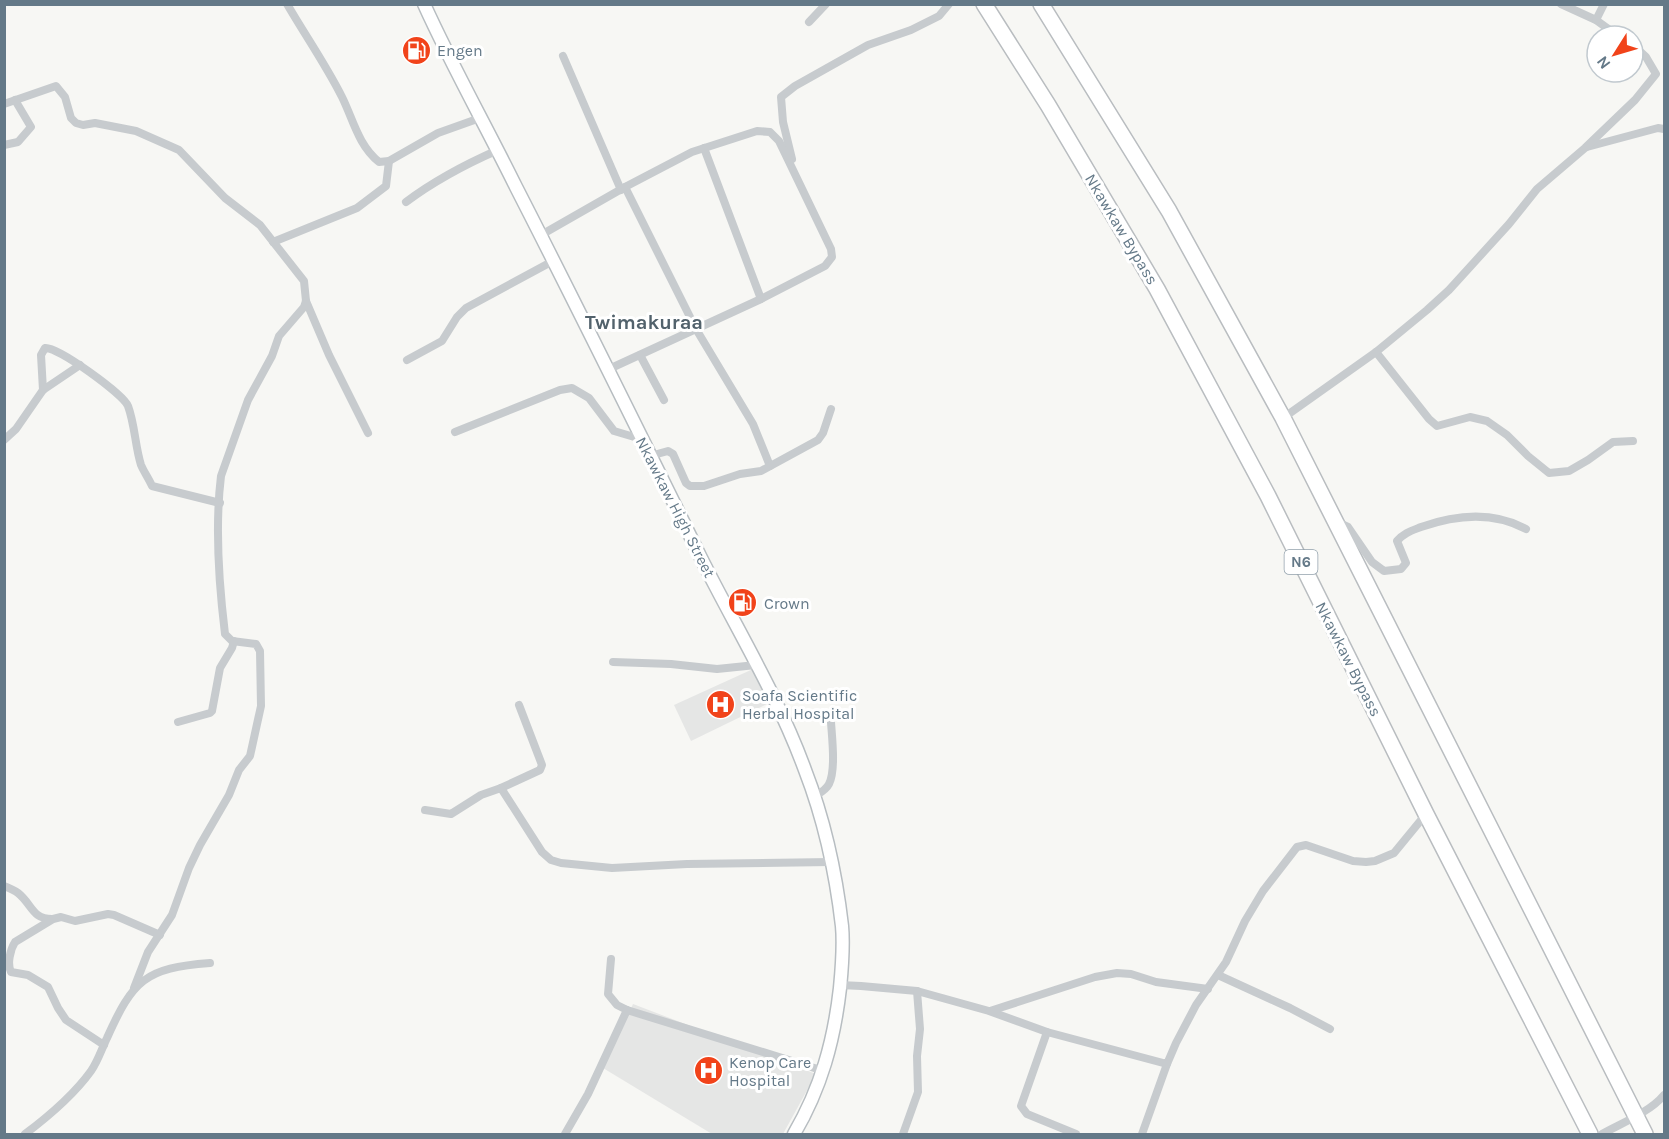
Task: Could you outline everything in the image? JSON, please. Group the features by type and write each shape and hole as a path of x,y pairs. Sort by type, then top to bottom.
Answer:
{"highway":[{"name":"Nkawkaw Bypass","path":"984,4 1048,105 1158,289 1268,496 1590,1134"},
{"path":"1041,4 1169,211 1283,418 1645,1134"}],"main road":[{"name":"Nkawkaw High Street","path":"424,4 756,665 790,735 815,796 831,862 842,926 843,955 832,1040 824,1071 794,1134"}],"street":[{"path":"287,4 343,99 356,131 379,162 389,161 438,133 480,118"},
{"path":"809,22 826,4"},
{"path":"796,174 783,122 781,98 795,86 868,45 911,30 939,16 949,4"},
{"path":"1560,4 1602,24"},
{"path":"1596,20 1604,4"},
{"path":"563,56 623,188 696,329 753,424 770,466"},
{"path":"1283,418 1376,352 1449,290 1527,204 1537,189 1585,148 1635,100 1656,74 1645,56"},
{"path":"4,104 56,86 64,97 71,118 76,123 95,123 136,131 179,150 225,198 255,220 304,281 306,301 329,355 368,434"},
{"path":"4,146 18,142 31,127 15,100"},
{"path":"1585,148 1658,128 1665,129"},
{"path":"541,235 692,152 757,131 770,132 779,141 796,174 831,249 832,257 825,266 761,299 609,369"},
{"path":"704,147 761,299"},
{"path":"406,202 467,164 498,150"},
{"path":"273,242 357,208 386,186 389,161"},
{"path":"407,360 442,341 457,317 466,308 553,261"},
{"path":"25,1134 73,1095 93,1069 118,1012 134,988 148,952 172,915 200,845 229,795 239,770 252,752 261,706 260,651 256,644 228,638 224,628 217,525 221,476 248,400 272,356 279,336 301,311 306,301"},
{"path":"43,390 41,355 45,348 51,347 118,393 127,403 141,465 152,486 220,503"},
{"path":"1376,352 1437,426 1470,417 1487,421 1507,435 1549,473 1569,471 1613,442 1632,441"},
{"path":"640,355 664,400"},
{"path":"4,440 16,429 43,390 80,365"},
{"path":"455,432 560,390 572,388 589,398 614,431 641,439"},
{"path":"650,456 668,451 673,454 686,483 690,486 704,486 740,474 761,471 820,437 831,409"},
{"path":"1334,521 1348,527 1372,562 1384,571 1401,569 1406,563 1397,541 1403,534 1440,521 1456,517 1478,516 1515,523 1526,529"},
{"path":"178,722 212,711 220,668 234,641"},
{"path":"613,662 671,664 717,669 756,665"},
{"path":"425,810 451,814 481,795 540,770 542,765 519,705"},
{"path":"815,796 825,790 830,783 832,773 831,722"},
{"path":"501,788 542,852 551,860 561,863 612,868 687,864 831,862"},
{"path":"1142,1134 1167,1064 1184,1027 1226,962 1245,921 1263,891 1297,847 1306,845 1353,861 1375,861 1394,853 1426,813"},
{"path":"4,886 18,894 43,919 61,917 75,921 108,914 160,934"},
{"path":"53,919 15,942 12,946 9,969 11,972 28,975 48,987 66,1020 104,1045"},
{"path":"611,959 608,994 617,1005 824,1071"},
{"path":"134,988 149,975 169,968 210,963"},
{"path":"989,1011 1095,977 1117,973 1131,974 1156,982 1208,989"},
{"path":"1218,975 1330,1029"},
{"path":"840,985 917,992 989,1011 1047,1032 1167,1064"},
{"path":"903,1134 919,1086 917,1056 920,1029 917,992"},
{"path":"566,1134 588,1094 627,1010"},
{"path":"1047,1032 1022,1106 1027,1114 1076,1134"},
{"path":"1602,1134 1658,1103 1665,1095"}],"shaded area":[{"name":"Soafa Scientific Herbal Hospital","path":"753,669 769,703 691,741 674,705"},
{"name":"Kenop Care Hospital","path":"633,1004 816,1074 783,1134 712,1134 603,1068"}],"place":[{"name":"Engen","path":"416,50"},
{"name":"Crown","path":"743,603"},
{"name":"Soafa Scientific Herbal Hospital","path":"721,704"},
{"name":"Kenop Care Hospital","path":"708,1071"}],"district":[{"name":"Twimakuraa","path":"644,322"}]}
